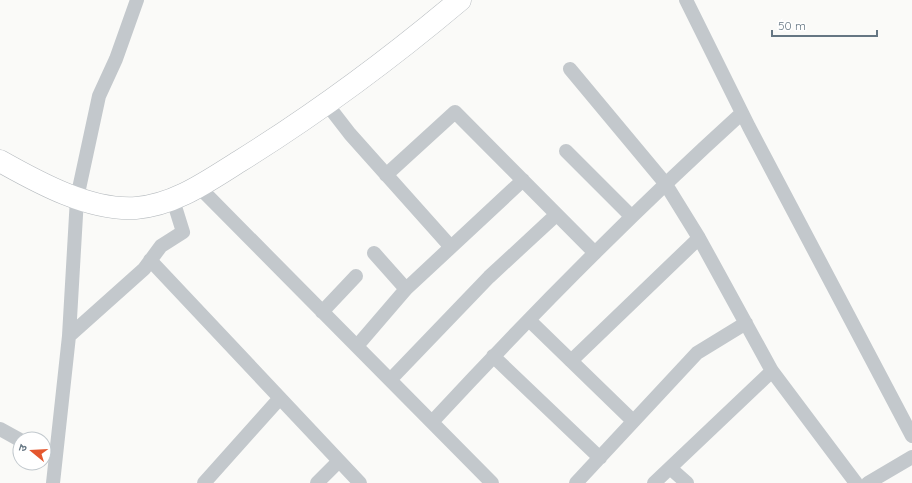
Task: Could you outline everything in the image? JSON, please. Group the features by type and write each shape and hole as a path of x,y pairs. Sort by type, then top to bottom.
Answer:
{"main road":[{"path":"0,161 33,180 77,198 112,206 136,208 173,200 199,187 262,148 419,35 460,0"}],"street":[{"path":"52,438 69,336 77,198 99,96 118,53 137,0"},
{"path":"686,0 742,113 912,436"},
{"path":"570,69 665,183 699,238 772,371 856,483"},
{"path":"326,103 350,134 450,246"},
{"path":"386,175 455,112 595,253"},
{"path":"432,422 493,356 631,216 742,113"},
{"path":"566,151 631,216"},
{"path":"357,346 406,289 450,246 523,180"},
{"path":"199,187 492,483"},
{"path":"69,336 144,268 161,246 183,232 173,200"},
{"path":"390,380 489,277 556,215"},
{"path":"571,362 699,238"},
{"path":"374,253 406,289"},
{"path":"150,260 360,483"},
{"path":"322,312 356,276"},
{"path":"529,320 634,421"},
{"path":"576,483 697,352 746,323"},
{"path":"493,356 600,458"},
{"path":"654,483 772,371"},
{"path":"204,483 280,398"},
{"path":"0,429 12,436"},
{"path":"868,483 912,456"},
{"path":"317,483 339,461"},
{"path":"670,468 687,483"},
{"path":"51,471 52,483"}]}
